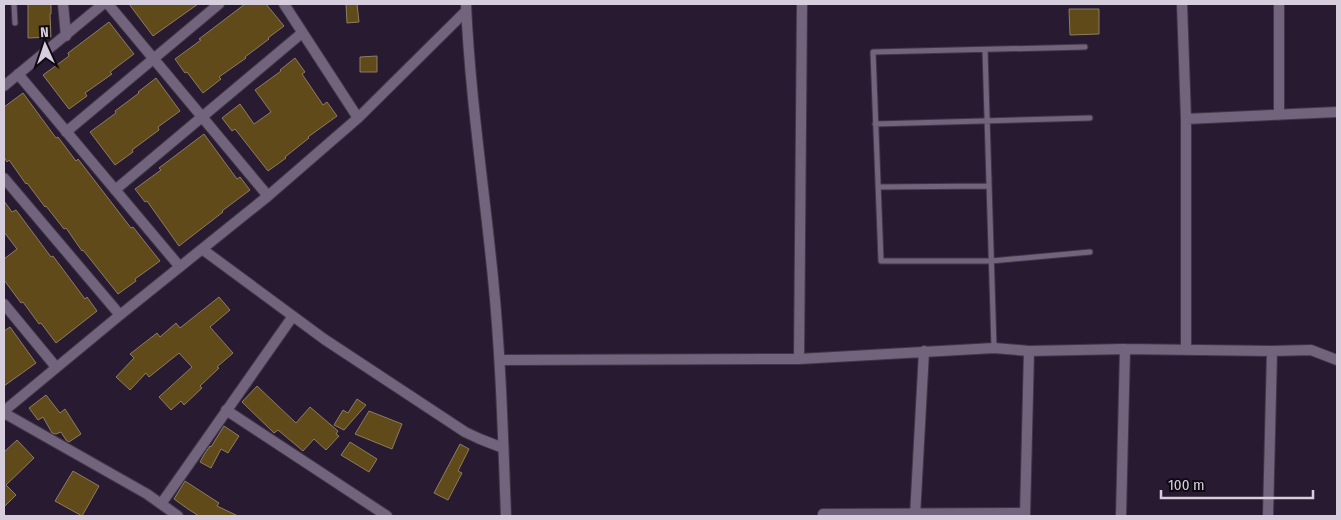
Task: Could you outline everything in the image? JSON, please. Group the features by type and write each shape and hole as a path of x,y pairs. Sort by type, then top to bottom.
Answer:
{"street":[{"path":"63,4 66,36"},
{"path":"4,86 103,4"},
{"path":"108,4 268,196"},
{"path":"66,132 220,4"},
{"path":"284,4 358,118"},
{"path":"799,359 802,4"},
{"path":"1182,4 1186,119 1186,349"},
{"path":"1279,114 1280,4"},
{"path":"178,516 161,504 4,412 56,367 268,196 358,118 466,7"},
{"path":"466,7 472,96 493,278 500,360 506,516"},
{"path":"115,190 302,33"},
{"path":"18,74 180,267"},
{"path":"1186,119 1337,112"},
{"path":"4,178 120,315"},
{"path":"202,249 324,339 465,432 503,448"},
{"path":"4,304 56,367"},
{"path":"161,504 293,316"},
{"path":"500,360 799,359 994,348 1029,350 1311,350 1337,360"},
{"path":"1121,516 1125,349"},
{"path":"823,516 823,514 1025,515 1029,350"},
{"path":"915,515 924,351"},
{"path":"1268,516 1272,351"},
{"path":"226,410 387,516"}],"lane":[{"path":"14,4 15,23"},
{"path":"1085,47 873,52 881,261 990,261 1090,252"},
{"path":"986,50 990,261 994,348"},
{"path":"875,124 1090,118"},
{"path":"878,188 989,186"}],"building":[{"path":"28,4 51,4 51,37 28,38"},
{"path":"129,4 198,4 153,36"},
{"path":"245,4 266,4 284,26 246,58 219,77 221,79 203,93 175,59"},
{"path":"346,4 357,4 359,22 347,23"},
{"path":"1069,9 1099,9 1099,34 1070,35"},
{"path":"109,22 134,54 110,72 112,74 85,93 87,96 69,109 43,75 69,56 68,53"},
{"path":"377,56 377,72 360,72 360,57"},
{"path":"295,58 305,72 302,74 323,105 327,102 337,116 308,137 286,158 268,171 235,129 232,131 222,118 240,104 254,124 271,112 255,90"},
{"path":"156,78 180,111 158,127 159,130 115,165 90,132 116,113 115,111"},
{"path":"23,93 56,138 58,137 76,161 78,159 131,228 133,227 160,261 118,294 82,251 66,228 64,229 26,184 9,160 7,162 4,157 4,107"},
{"path":"204,134 237,179 240,177 250,190 179,246 147,201 145,202 135,189"},
{"path":"4,201 12,212 16,210 51,257 53,256 85,299 87,297 97,311 56,343 23,302 21,303 4,280 4,259 17,249 4,232"},
{"path":"219,297 230,310 210,327 233,353 217,367 219,368 200,386 202,388 184,405 181,401 171,410 159,397 192,367 179,353 149,377 146,373 130,390 116,377 134,358 130,354 157,333 160,337 176,323 180,328"},
{"path":"10,327 36,363 4,386 4,331"},
{"path":"257,386 296,423 310,407 338,431 336,434 339,436 326,450 314,439 303,451 278,430 274,433 242,402"},
{"path":"46,395 60,413 65,409 81,434 69,442 61,432 52,433 43,417 38,420 29,408"},
{"path":"357,399 366,405 344,430 334,425 343,410 348,413"},
{"path":"369,411 402,424 392,449 355,434"},
{"path":"224,426 239,436 228,453 221,449 211,468 200,462"},
{"path":"17,440 34,458 6,485 16,495 4,507 4,452"},
{"path":"350,442 377,459 369,472 341,455"},
{"path":"460,444 469,449 458,471 462,473 448,500 434,493"},
{"path":"73,471 99,486 82,516 55,501"},
{"path":"185,481 219,503 217,506 238,516 199,516 188,509 174,499"}]}
